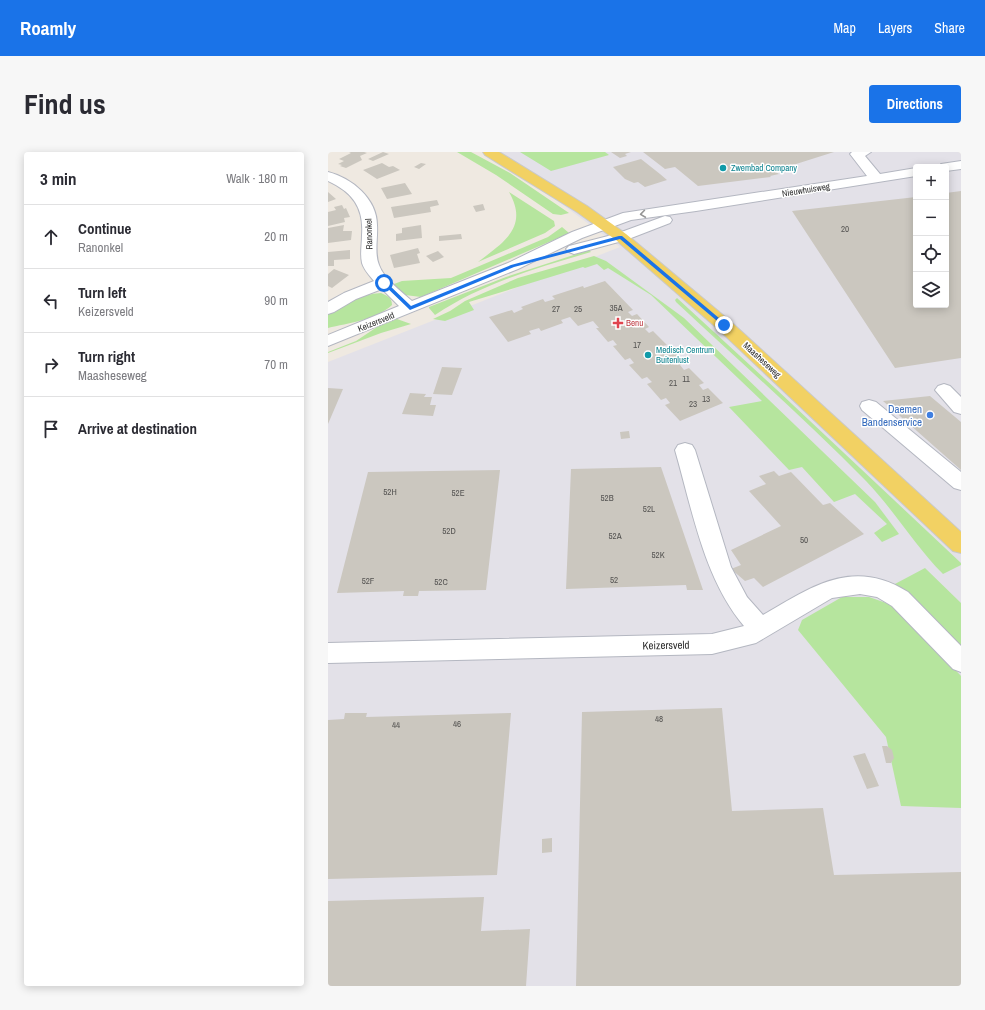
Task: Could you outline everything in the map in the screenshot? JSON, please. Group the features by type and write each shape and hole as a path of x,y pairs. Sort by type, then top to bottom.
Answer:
{"main road":[{"name":"Maasheseweg","path":"490,152 577,206 621,237 724,325 961,546"}],"street":[{"path":"864,152 857,154 876,178"},
{"path":"949,167 961,165"},
{"name":"Nieuwhuisweg","path":"604,225 633,216 913,172"},
{"name":"Ranonkel","path":"328,176 336,179 361,197 370,218 370,264 384,283 410,308"},
{"name":"Nieuwhuisweg","path":"621,237 696,207"},
{"name":"Keizersveld","path":"328,341 513,266 546,249 604,225"},
{"name":"Keizersveld","path":"513,266 621,237"},
{"path":"328,309 350,296 384,283"},
{"path":"944,390 961,408"},
{"path":"869,406 961,483"},
{"path":"686,450 720,568 739,604 760,628"},
{"name":"Keizersveld","path":"328,653 712,644 748,636 829,589 852,585 866,586 883,590 900,598 961,662"}],"shaded area":[{"path":"491,152 961,152 961,986 328,986 328,362 620,247"}],"green space":[{"path":"457,152 471,152 510,173 569,213 561,215 553,214 496,175"},
{"path":"520,152 605,152 609,155 551,171"},
{"path":"509,192 554,221 555,226 545,233 478,262 505,240 511,233 515,224 516,215 514,204"},
{"path":"562,227 569,233 421,297 405,295 394,284 402,281 451,278 548,237"},
{"path":"589,250 591,252 491,285 435,315 429,308 506,277"},
{"path":"594,256 606,261 684,318 875,502 899,534 882,542 874,533 887,524 855,494 834,502 802,467 789,470 729,407 762,401 651,295 608,268 604,270 597,264 585,268 583,267 469,302 474,310 445,321 433,319 450,311 465,301 518,278"},
{"path":"381,293 389,297 392,302 392,305 385,310 370,318 328,328 328,313 360,297"},
{"path":"677,298 776,389 961,563 961,565 943,574 923,552 866,481 796,413 676,302 675,300"},
{"path":"397,319 411,324 381,333 328,353 356,341 377,327"},
{"path":"925,568 961,603 961,647 893,585"},
{"path":"842,597 869,597 892,605 927,639 961,676 961,808 901,806 886,737 798,630 802,620"}],"building":[{"path":"349,152 367,153 360,156 362,160 346,168 340,166 342,165 338,164 344,161 339,159 351,153"},
{"path":"383,152 389,154 373,161 368,159"},
{"path":"611,152 631,152 625,154 627,156 620,158"},
{"name":"Zwembad Company","path":"643,152 834,152 774,171 779,174 770,176 771,177 698,186 675,167 665,169"},
{"path":"641,159 667,180 645,187 638,182 634,183 625,179 613,167"},
{"path":"382,163 400,170 377,179 363,170"},
{"path":"421,163 426,164 419,169 414,167"},
{"path":"405,183 412,194 387,199 381,188"},
{"path":"961,191 961,358 895,368 792,211 913,197 913,308 949,308 949,193"},
{"path":"328,192 336,199 328,202"},
{"path":"437,200 439,205 430,207 431,212 394,218 391,207"},
{"path":"483,204 485,210 476,212 473,206"},
{"path":"342,205 344,209 346,208 350,217 344,218 345,222 328,226 328,212 336,210 334,207"},
{"path":"344,225 343,231 352,231 351,240 328,243 328,228"},
{"path":"421,225 422,238 396,241 396,234 402,233 402,228"},
{"path":"461,234 462,239 439,241 439,236"},
{"path":"418,248 420,253 417,254 420,263 394,268 390,255"},
{"path":"350,250 350,259 334,260 334,266 328,266 328,252"},
{"path":"438,251 444,257 433,262 426,256"},
{"path":"334,269 349,275 332,288 328,286 328,274"},
{"name":"Medisch Centrum Buitenlust","path":"605,281 633,310 628,312 632,316 637,314 649,327 645,329 649,333 653,331 667,345 662,346 666,351 671,349 685,363 680,365 684,370 689,368 704,383 699,385 703,390 708,388 723,403 680,421 665,405 670,403 666,398 661,400 647,384 652,382 647,377 642,379 629,365 634,363 630,358 625,360 613,346 617,345 613,340 608,342 596,328 599,328 593,321 578,326 570,317 561,320 563,323 541,331 539,328 529,331 531,334 508,342 489,317 512,310 514,313 523,309 521,307 543,299 545,302 555,299 552,296"},
{"path":"442,367 462,368 452,395 433,394"},
{"path":"328,388 343,389 328,424"},
{"path":"410,393 426,394 424,397 432,397 430,405 436,405 433,416 402,414"},
{"path":"930,396 961,422 961,470 883,401"},
{"path":"629,431 630,438 621,439 620,432"},
{"path":"661,467 703,590 687,590 686,585 566,589 571,469"},
{"path":"500,470 486,590 419,591 418,596 403,596 404,591 337,593 368,472"},
{"path":"774,471 779,476 791,472 823,505 830,503 864,534 763,587 754,578 745,581 731,569 741,565 731,550 781,526 749,491 766,484 759,476"},
{"path":"722,708 732,811 823,808 834,875 961,872 961,986 576,986 582,712"},
{"path":"345,713 367,713 366,717 511,713 497,875 328,879 328,720 344,719"},
{"path":"882,746 887,746 892,750 894,758 891,763 886,763"},
{"path":"865,753 879,786 867,789 853,756"},
{"path":"552,838 552,852 542,853 542,839"},
{"path":"484,897 481,931 530,929 526,986 328,986 328,901"}],"place":[{"name":"Zwembad Company","path":"723,168"},
{"name":"Benu","path":"618,323"},
{"name":"Medisch Centrum Buitenlust","path":"648,355"},
{"name":"Daemen Bandenservice","path":"930,415"}],"route":[{"path":"384,283 410,308 513,266 621,237 647,261 724,325"}]}
